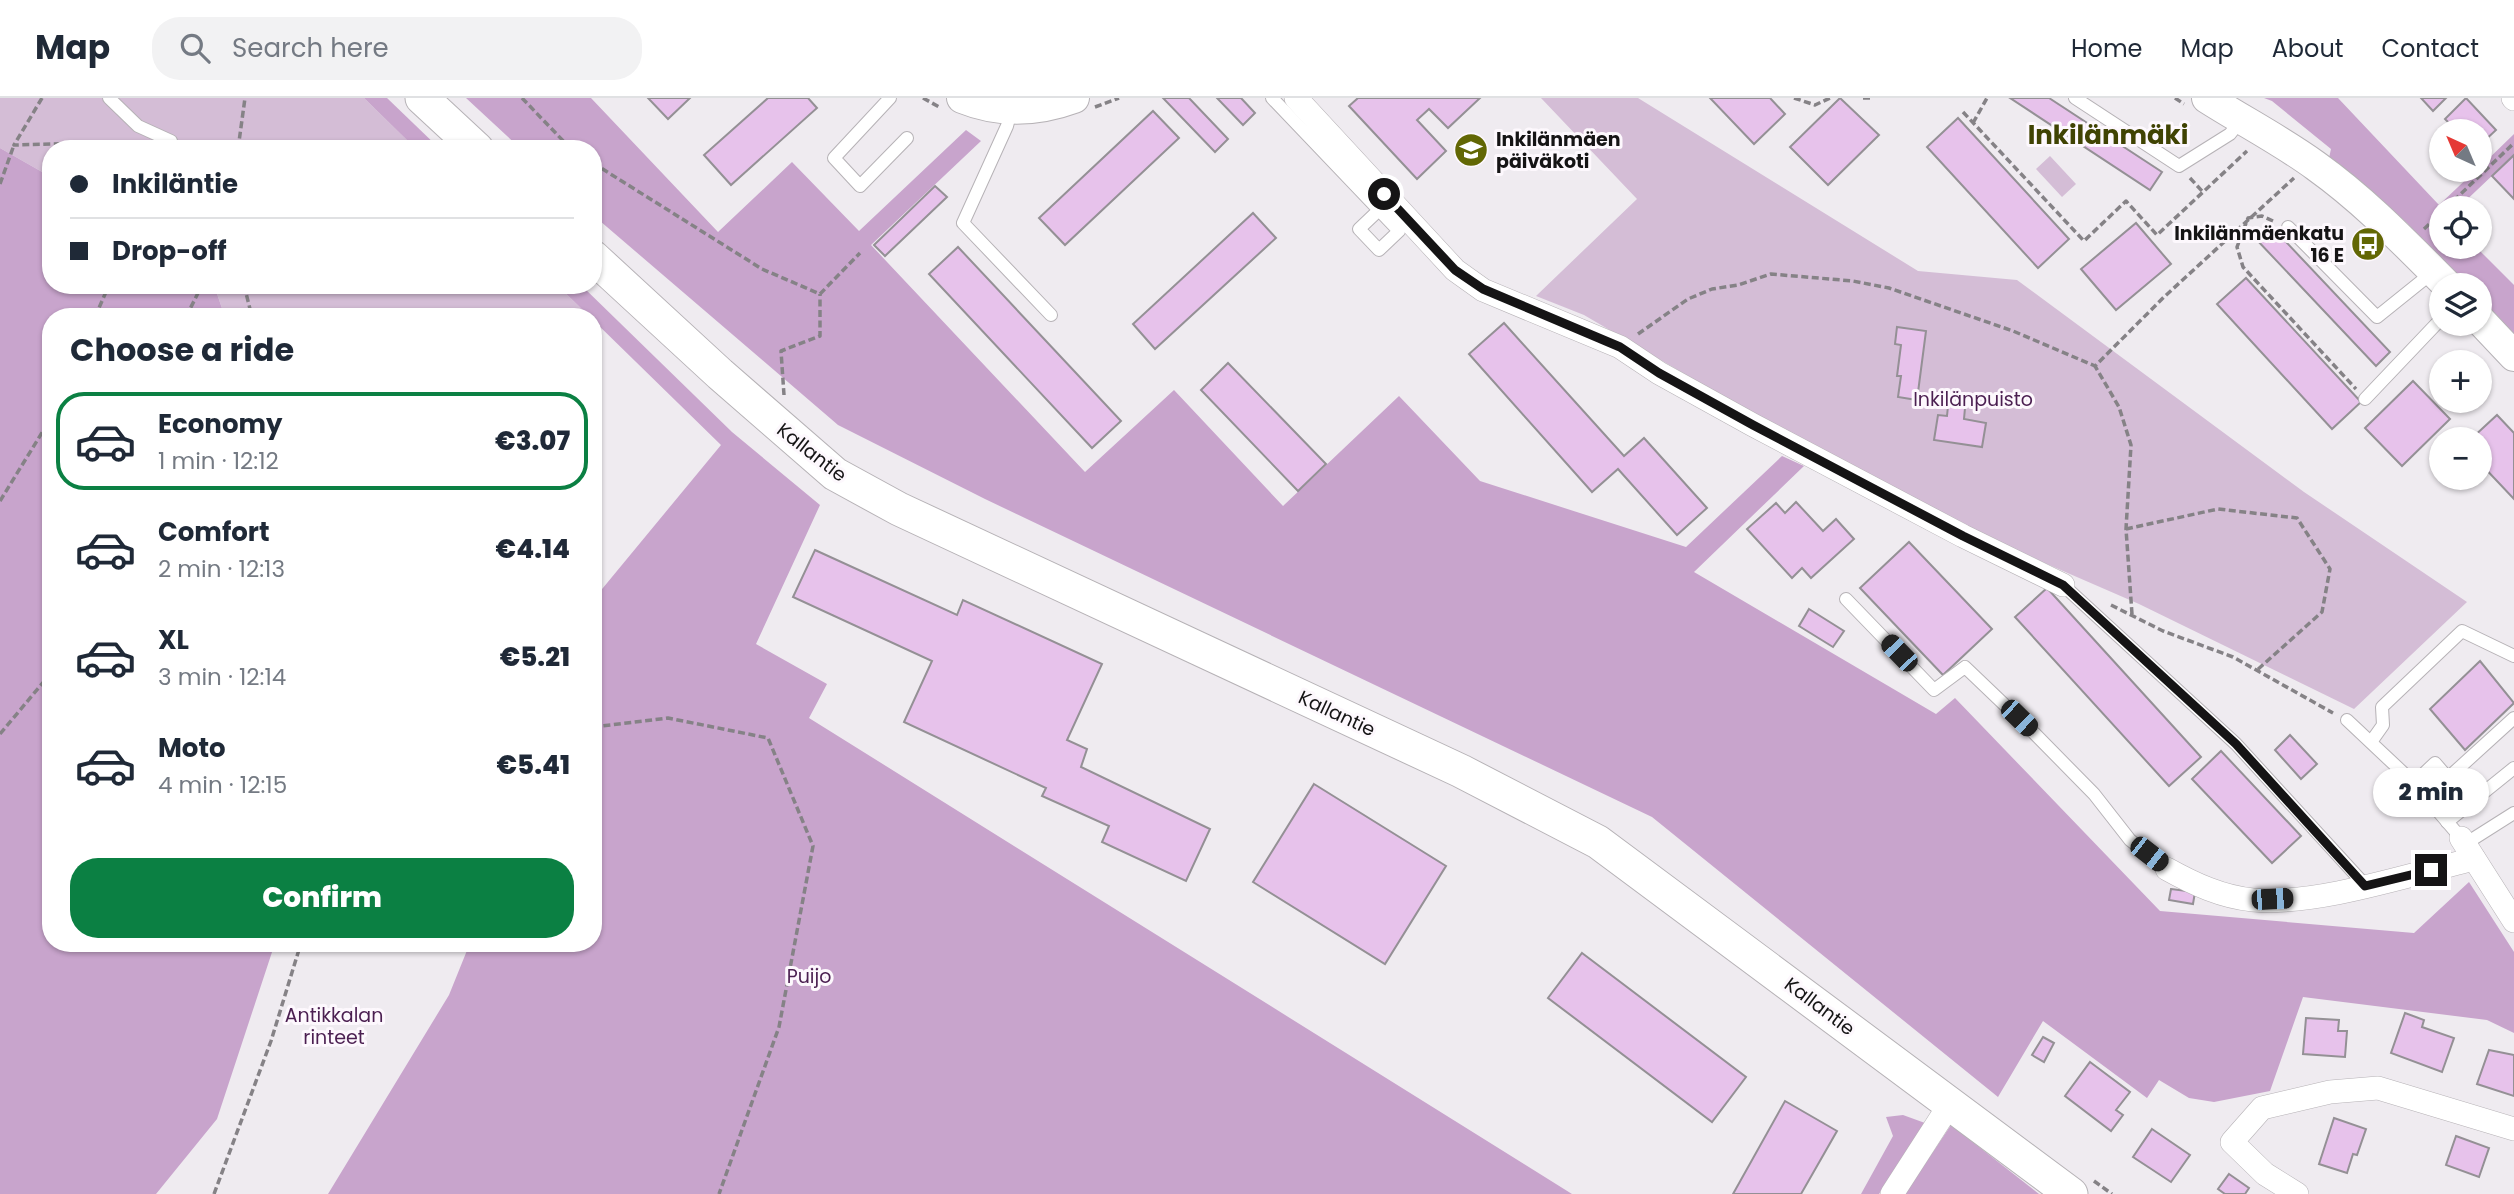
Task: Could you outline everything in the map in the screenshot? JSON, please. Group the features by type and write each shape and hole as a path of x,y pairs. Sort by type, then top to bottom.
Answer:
{"main road":[{"path":"422,98 467,140"},
{"name":"Kallantie","path":"602,265 729,383 835,474 899,509 1461,771 1598,842 2071,1194"}],"street":[{"path":"962,98 985,107 1011,111 1059,104 1074,98"},
{"path":"1296,98 1455,270 1483,289 1620,347 1659,373 1753,425 1963,536 2063,585"},
{"path":"2197,102 2241,133 2315,166 2383,220 2435,273"},
{"path":"2492,333 2514,356"},
{"path":"2167,869 2192,883 2222,894 2254,900 2326,894 2365,886 2462,841 2514,921"},
{"path":"2297,1194 2245,1158 2232,1142 2262,1108 2330,1092 2378,1088 2514,1129"},
{"path":"1892,1194 1950,1104"}],"lane":[{"path":"108,98 138,126 169,140"},
{"path":"890,98 834,158 860,186 907,138"},
{"path":"1272,98 1379,210"},
{"path":"2075,98 2179,166 2241,133"},
{"path":"1011,111 1007,126 963,223 1051,315"},
{"path":"2288,227 2377,317 2429,285"},
{"path":"2365,399 2429,332"},
{"path":"2063,585 2236,744 2365,886"},
{"path":"1846,599 1934,690 1965,667 2094,794 2130,839 2167,869"},
{"path":"2371,742 2383,725 2382,707 2462,631 2514,656"},
{"path":"2414,783 2435,763 2448,778 2514,718"},
{"path":"2347,720 2414,783 2462,841"},
{"path":"2462,841 2514,768"},
{"path":"2462,841 2514,813"}],"path":[{"path":"0,184 14,145 42,98"},
{"path":"239,140 244,98"},
{"path":"522,98 562,140"},
{"path":"1794,98 1815,106 1830,98"},
{"path":"1863,98 1871,98"},
{"path":"1973,123 1987,98"},
{"path":"2175,98 2197,102"},
{"path":"1963,113 2084,241 2126,201 2157,235 2241,133"},
{"path":"2458,196 2514,142"},
{"path":"14,145 42,144"},
{"path":"602,169 762,268 820,294"},
{"path":"2095,366 2248,218 2296,176 2285,169"},
{"path":"2248,218 2262,216 2288,227"},
{"path":"2248,218 2237,247 2244,267 2365,399"},
{"path":"784,396 781,351 820,336 820,294 860,254"},
{"path":"1620,347 1688,299 1712,289 1738,285 1772,274 1853,281 1889,288 2013,331 2095,366 2119,407 2131,445 2126,530 2132,614"},
{"path":"0,501 42,433"},
{"path":"2126,530 2218,509 2297,519 2330,569 2322,612 2256,671"},
{"path":"2109,604 2163,631 2233,657 2347,720"},
{"path":"0,734 42,684"},
{"path":"602,726 668,718 768,738 813,846 779,1027 719,1194"},
{"path":"214,1194 271,1041 298,952"}],"green space":[{"path":"0,98 364,98 407,140 42,140 42,172 0,148"},
{"path":"364,98 387,98 431,140 407,140"},
{"path":"466,98 591,98 718,232 792,162 859,231 966,130 981,141 871,245 1085,472 1174,390 1283,506 1399,396 1480,481 1686,547 1782,456 1804,466 1694,572 1936,714 1955,698 2160,911 2414,933 2469,882 2514,952 2514,1033 2487,1020 2303,997 2270,1091 2214,1102 2189,1098 2159,1080 2147,1098 2043,1021 1998,1097 1652,817 985,499 838,425 602,223 602,140 511,140"},
{"name":"Inkilänpuisto","path":"1541,98 1638,98 1918,271 2017,280 2304,492 2467,602 2354,709 2139,604 1902,501 1584,315 1536,296 1637,199"},
{"path":"2264,98 2338,98 2431,196 2429,248 2407,223 2329,158 2331,149 2272,101"},
{"path":"2514,134 2514,155 2492,176 2492,155"},
{"path":"0,148 42,172 42,294 217,294 222,308 42,308 42,952 272,952 217,1119 156,1194 0,1194"},
{"path":"2050,156 2076,184 2062,197 2036,169"},
{"path":"2463,182 2485,182 2471,196 2449,196"},
{"path":"2438,259 2488,259 2514,285 2514,344 2492,319 2492,273 2451,273"},
{"path":"217,294 566,294 581,308 222,308"},
{"name":"Puijo","path":"566,294 590,294 732,432 820,505 756,644 827,684 809,718 1572,1194 328,1194 449,995 466,952 602,952 602,589 721,445 602,329 602,308 581,308"},
{"path":"1903,1115 1925,1123 1879,1194 1861,1194 1893,1136 1886,1117"},
{"path":"1951,1125 2039,1194 1905,1194"}],"building":[{"path":"648,98 690,98 668,119"},
{"path":"768,98 808,98 817,108 731,185 704,155"},
{"path":"1163,98 1189,98 1228,139 1215,152"},
{"path":"1217,98 1241,98 1255,113 1243,125"},
{"name":"Inkilänmäen päiväkoti","path":"1358,98 1480,98 1448,128 1429,109 1417,120 1446,151 1417,179 1349,106"},
{"path":"1710,98 1770,98 1785,114 1754,144"},
{"path":"1840,98 1879,135 1828,185 1790,147"},
{"path":"2010,98 2049,98 2162,172 2150,190"},
{"path":"2421,98 2446,98 2433,111"},
{"path":"2466,98 2486,119 2445,119"},
{"path":"1153,111 1179,138 1065,245 1039,218"},
{"path":"1958,118 2069,239 2038,268 1927,147"},
{"path":"2514,155 2514,199 2492,176"},
{"path":"935,186 947,197 885,256 874,245"},
{"path":"1253,213 1276,238 1155,349 1133,324"},
{"path":"2136,223 2171,264 2116,310 2081,269"},
{"path":"2271,226 2390,352 2376,366 2256,239"},
{"path":"958,247 1121,421 1092,448 929,274"},
{"path":"2246,278 2361,402 2332,429 2217,304"},
{"path":"1504,323 1624,456 1644,438 1707,508 1677,535 1618,469 1592,492 1469,354"},
{"path":"1897,327 1926,331 1917,400 1898,397 1901,376 1897,376 1901,345 1895,344"},
{"path":"1228,363 1326,464 1298,491 1201,390"},
{"path":"2413,381 2429,397 2429,413 2444,413 2450,419 2442,427 2429,427 2429,440 2402,466 2365,428"},
{"path":"1948,406 1965,408 1964,419 1986,423 1982,447 1934,440 1938,415 1947,416"},
{"path":"2497,415 2514,433 2514,499 2492,476 2492,427 2484,427"},
{"path":"1796,502 1823,531 1836,519 1854,539 1811,578 1802,568 1792,578 1747,529 1776,503 1785,513"},
{"path":"1909,542 1992,629 1943,675 1860,588"},
{"path":"815,550 957,615 963,600 1102,664 1067,740 1087,749 1081,767 1210,829 1186,881 1102,842 1109,826 1042,796 1046,788 904,722 932,661 793,597"},
{"path":"2047,588 2201,757 2169,786 2015,617"},
{"path":"1809,609 1844,631 1833,647 1799,626"},
{"path":"2480,661 2514,703 2465,750 2430,709"},
{"path":"2290,735 2317,764 2301,779 2275,750"},
{"path":"2221,751 2301,836 2272,863 2192,779"},
{"path":"1314,784 1446,866 1385,964 1253,882"},
{"path":"2171,889 2195,892 2193,904 2169,900"},
{"path":"1582,953 1746,1077 1712,1122 1548,998"},
{"path":"2405,1013 2424,1020 2422,1027 2454,1038 2442,1072 2391,1053"},
{"path":"2306,1018 2339,1020 2338,1031 2347,1031 2345,1057 2303,1054"},
{"path":"2043,1037 2054,1043 2044,1062 2032,1055"},
{"path":"2489,1050 2514,1055 2514,1096 2477,1084"},
{"path":"2090,1062 2130,1092 2116,1110 2123,1115 2111,1131 2065,1096"},
{"path":"1785,1101 1837,1131 1801,1194 1733,1194"},
{"path":"2334,1118 2366,1129 2347,1173 2319,1164"},
{"path":"2152,1129 2190,1155 2171,1182 2133,1157"},
{"path":"2456,1136 2489,1148 2479,1177 2446,1165"},
{"path":"2229,1174 2249,1188 2245,1194 2225,1194 2218,1189"}],"place":[{"name":"Inkilänmäen päiväkoti","path":"1471,150"},
{"name":"Inkilänmäenkatu 16 E","path":"2368,244"}],"district":[{"name":"Inkilänmäki","path":"2108,135"}],"route":[{"path":"1384,194 1455,270 1483,289 1620,347 1659,373 1753,425 1963,536 2063,585 2236,744 2365,886 2431,870"}],"park label":[{"name":"Antikkalan rinteet","path":"334,1026"}]}
